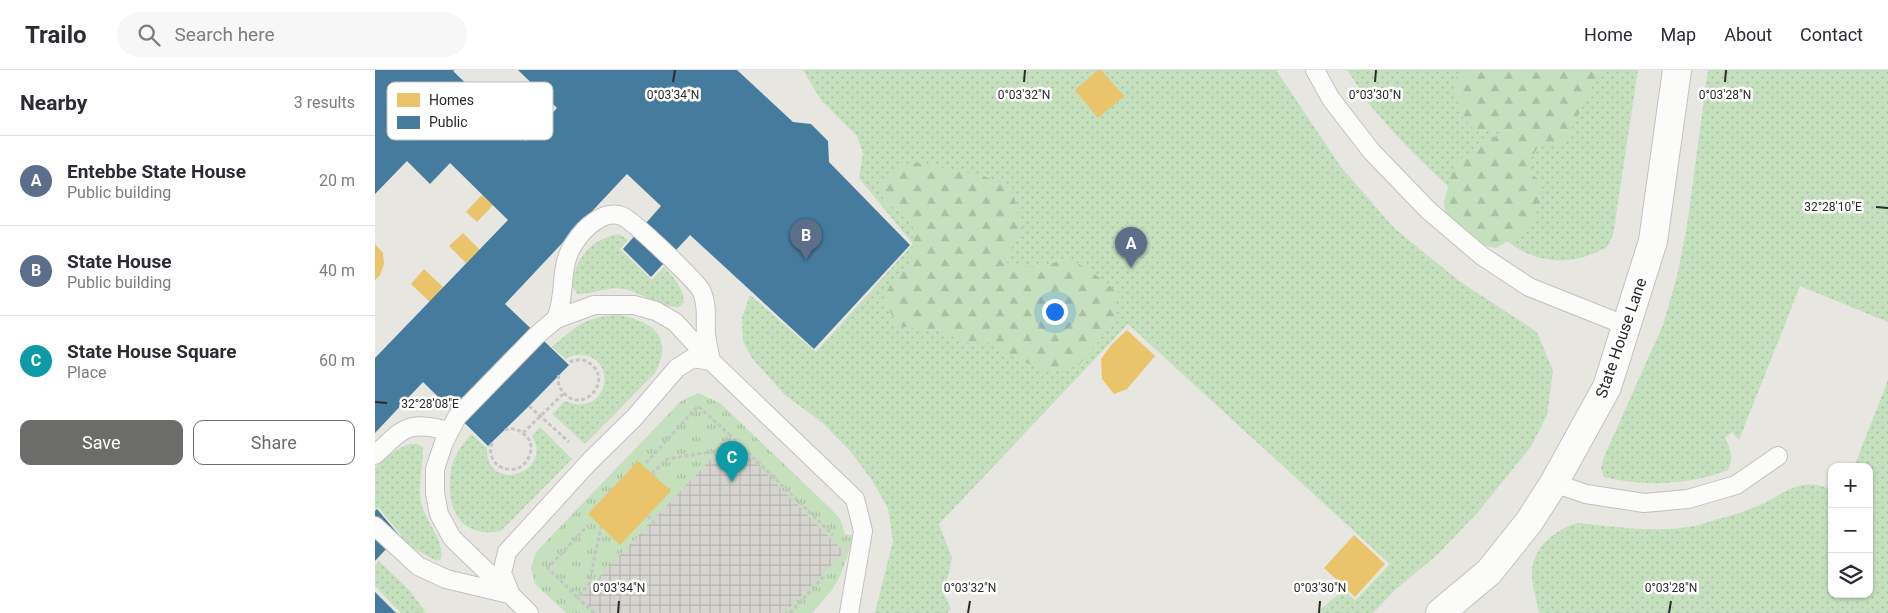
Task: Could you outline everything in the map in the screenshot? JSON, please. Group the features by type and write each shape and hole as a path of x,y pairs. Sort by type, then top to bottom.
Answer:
{"street":[{"name":"State House Lane","path":"1440,613 1489,572 1529,522 1554,483 1607,386 1653,241 1677,70"}],"lane":[{"path":"1315,70 1331,99 1372,152 1429,212 1482,256 1529,287 1627,326"},
{"path":"556,319 561,306 566,259 575,241 594,221 608,215 621,216 669,257 702,291 706,306 706,334 711,361"},
{"path":"529,613 452,538 439,514 435,493 435,469 457,417 537,335 556,319 594,305 634,304 656,311 675,322 711,361 855,499 863,531 853,555 849,613"},
{"path":"511,595 502,573 507,552 590,461 634,418 677,368 693,358 711,361"},
{"path":"375,455 403,429 415,426 450,431"},
{"path":"1554,483 1586,494 1644,503 1688,499 1736,485 1778,456"},
{"path":"375,526 419,566 446,579 511,595"}],"path":[{"path":"559,375 560,389 567,397 577,400 588,398 596,391 599,380 597,369 588,361 578,359 567,363"},
{"path":"523,433 564,393"},
{"path":"529,406 590,461"},
{"path":"646,463 698,406 853,555 790,613"},
{"path":"492,443 490,448 492,459 500,466 509,470 520,468 528,460 532,450 529,438 521,430 511,428 505,430"},
{"path":"652,474 667,459 716,451 730,435"},
{"path":"648,516 656,525"},
{"path":"588,525 548,568 593,613"},
{"path":"577,597 589,584 601,526"}],"green space":[{"path":"803,70 1276,70 1341,167 1394,228 1459,281 1537,332 1553,371 1547,415 1532,445 1479,511 1437,555 1396,589 1373,613 1317,613 1344,589 1355,601 1390,564 1128,324 939,524 952,558 944,594 951,609 947,613 875,613 893,541 888,508 872,480 850,451 823,423 785,395 751,357 743,341 742,318 750,295 816,352 913,244 859,178 863,153 857,136 821,100"},
{"path":"1347,70 1638,70 1613,235 1607,247 1584,257 1567,260 1541,258 1517,248 1482,220 1399,138 1370,105"},
{"path":"1460,70 1604,70 1598,74 1564,145 1538,147 1525,169 1542,182 1542,199 1529,229 1496,248 1473,243 1447,226 1444,202 1454,164 1480,144 1504,132 1473,129 1460,114 1454,83"},
{"path":"1708,70 1888,70 1888,322 1800,286 1739,440 1732,432 1725,438 1731,454 1728,470 1698,479 1667,483 1635,482 1604,477 1601,468 1604,457 1663,325 1677,276 1687,226"},
{"path":"912,162 981,175 1012,187 1018,213 1019,236 1004,262 1037,268 1069,258 1089,270 1118,292 1113,323 1078,366 1047,372 1010,355 991,343 967,343 945,332 897,326 884,298 893,279 912,260 913,228 907,215 886,204 879,190 890,171"},
{"path":"619,234 628,240 620,249 652,280 664,267 671,275 680,287 683,297 684,302 680,307 673,307 618,288 578,294 572,286 573,276 586,251 601,240"},
{"path":"619,315 642,322 657,333 661,340 662,349 660,360 655,373 585,444 552,414 565,401 579,404 591,402 599,396 603,387 602,367 595,359 584,355 575,355 566,359 552,347 575,328 589,320"},
{"path":"1888,380 1888,613 1539,613 1532,579 1536,556 1546,541 1569,526 1578,523 1633,528 1675,529 1703,524 1743,512 1793,488 1810,484 1828,489 1828,598 1873,598 1873,463 1856,463"},
{"path":"698,393 720,403 831,509 840,519 845,534 854,536 841,574 832,590 812,613 566,613 535,584 531,568 536,552 681,401"},
{"path":"540,427 572,459 501,531 487,532 475,530 466,525 458,518 453,508 450,485 454,461 464,442 471,434 487,448 490,463 497,471 507,475 518,474 528,468 535,460 537,449 532,436"},
{"path":"410,444 418,444 423,448 420,484 421,499 424,513 435,532 442,552 441,559 437,561 398,540 401,535 378,507 375,509 375,468 391,454"},
{"path":"379,561 410,591 426,613 401,613 375,586 375,566"}],"shaded area":[{"path":"731,438 844,552 784,613 597,613 580,597"}],"building: Homes":[{"path":"1098,70 1101,70 1124,96 1098,118 1075,90"},
{"path":"482,195 493,205 477,222 466,212"},
{"path":"463,233 480,250 466,263 449,246"},
{"path":"375,244 383,253 384,264 380,275 375,280"},
{"path":"424,269 443,287 430,302 411,284"},
{"path":"1127,330 1155,356 1127,389 1114,394 1102,379 1101,359 1111,345"},
{"path":"638,461 671,491 620,545 588,514"},
{"path":"1354,535 1385,564 1355,597 1324,568"}],"building: Public":[{"path":"375,70 455,70 453,71 464,82 387,82 387,140 526,141 553,140 553,112 557,108 553,104 553,82 530,82 518,70 737,70 793,122 811,124 828,141 829,162 910,245 814,349 690,235 651,277 623,249 661,206 627,174 505,304 569,365 488,446 423,382 375,433 375,358 508,220 450,163 430,184 407,161 375,194"},
{"path":"377,509 399,535 375,561 375,511"},
{"path":"375,592 396,613 375,613"}],"place":[{"name":"State House","path":"806,260"},
{"name":"Entebbe State House","path":"1131,268"},
{"name":"State House Square","path":"732,482"}]}
